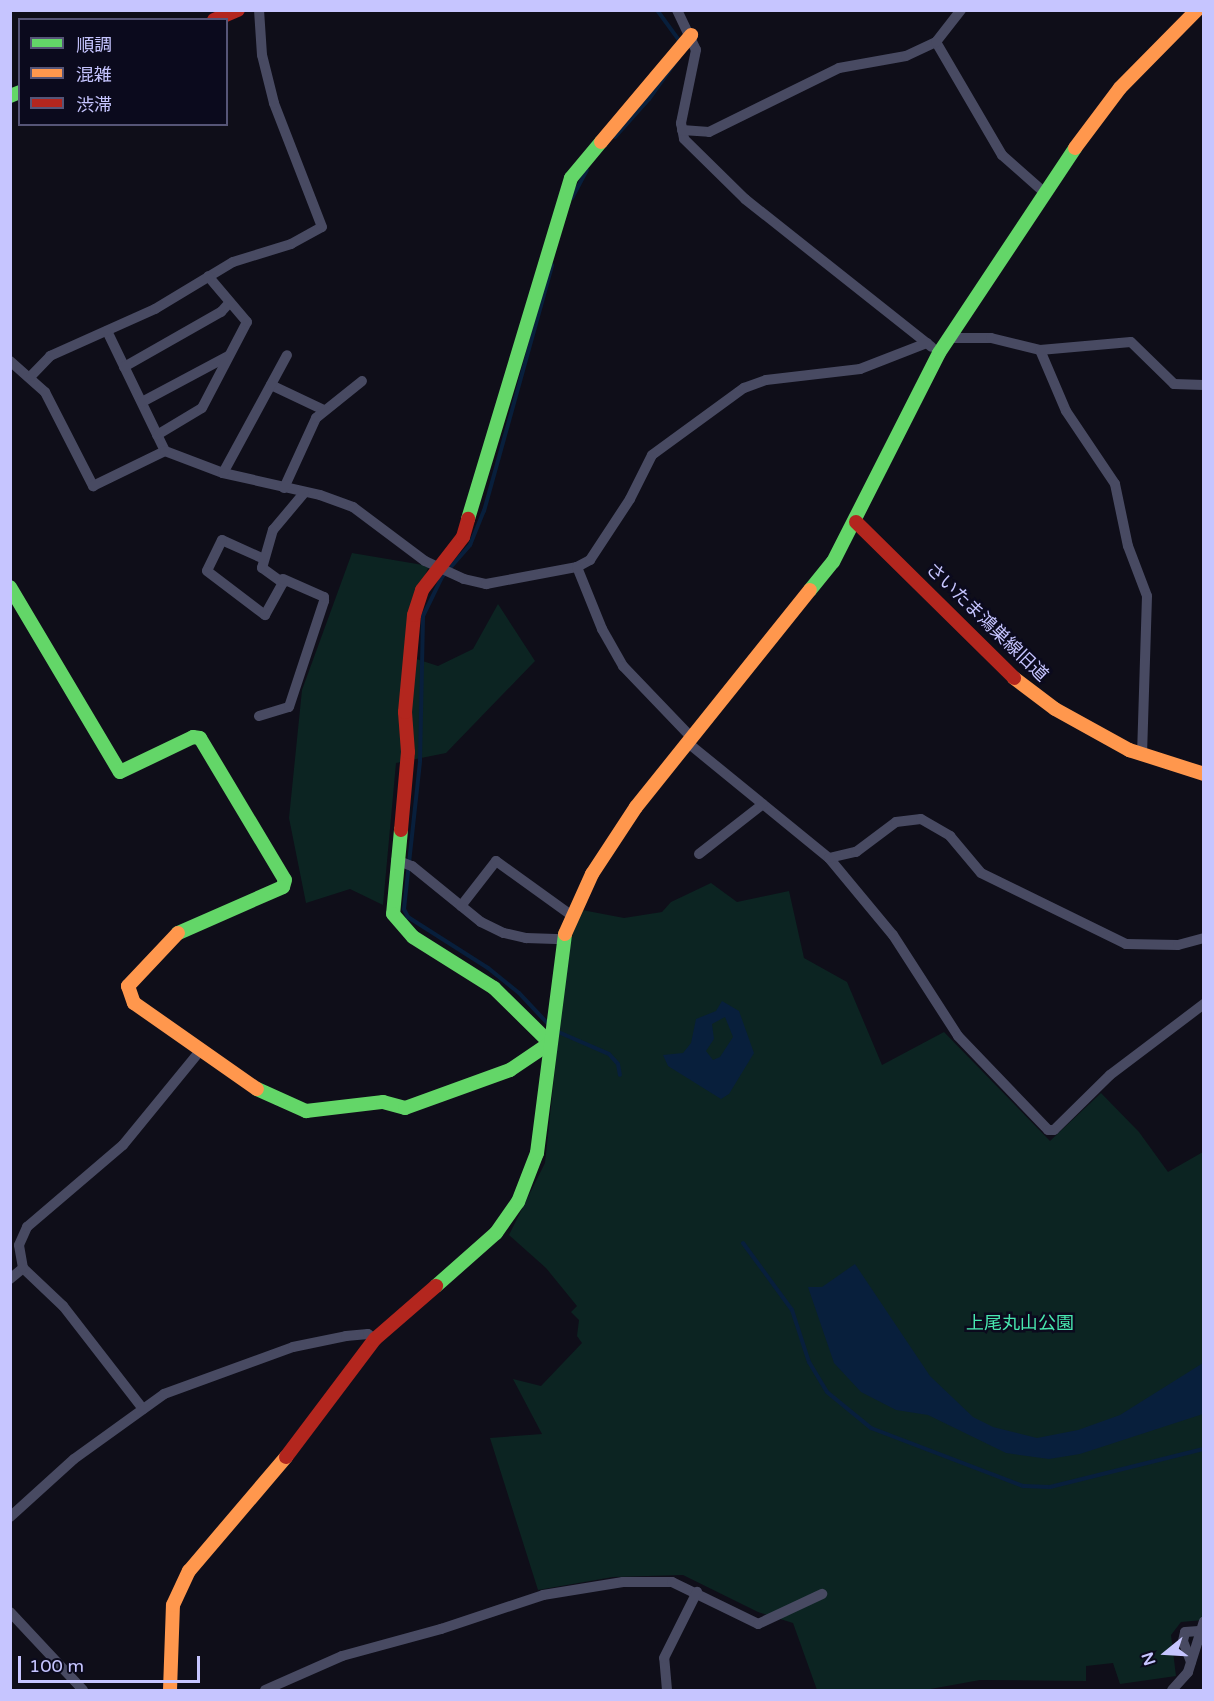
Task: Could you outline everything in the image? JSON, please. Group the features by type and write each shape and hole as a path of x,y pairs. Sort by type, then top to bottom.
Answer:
{"street":[{"path":"219,18 238,10"},
{"path":"31,376 51,357 155,309 233,262 291,244 322,227 274,103 262,55 259,10"},
{"path":"677,10 692,35 695,66 682,130 684,139 745,199 939,353"},
{"path":"682,130 710,132 839,68 906,56 936,42 961,10"},
{"path":"170,1690 173,1605 189,1571 260,1491 375,1339 496,1233 518,1202 537,1153 563,939 571,915 592,874 636,807 813,591 856,522 939,353 1045,193 1120,88 1197,10"},
{"path":"550,1043 494,988 396,922 392,906 408,752 405,712 414,615 422,590 436,567 463,537 571,178 692,35"},
{"path":"936,42 1002,155 1045,193"},
{"path":"157,435 198,412 247,322 208,276"},
{"path":"124,367 221,312 229,303"},
{"path":"107,331 165,451 223,473 353,507 436,567 486,584 577,567 590,560 605,541 651,455 725,399 766,380 860,369 927,344"},
{"path":"949,338 992,338 1040,350 1131,342 1174,384 1203,385"},
{"path":"1040,350 1080,435 1115,484 1128,546 1147,596 1142,756"},
{"path":"223,473 287,355"},
{"path":"142,402 228,356"},
{"path":"10,361 31,376 64,424 93,486 165,451"},
{"path":"284,488 316,418 324,410 336,406 362,381"},
{"path":"272,385 324,410"},
{"path":"259,716 289,707 324,601 324,597 262,568 273,530 304,493"},
{"name":"さいたま鴻巣線旧道","path":"856,522 1016,680 1088,730 1142,756 1203,774"},
{"path":"264,559 222,540 207,571 265,615 283,579"},
{"path":"577,567 602,629 623,666 689,740 829,858 893,935 958,1036 1048,1130 1054,1130 1110,1075 1203,1004"},
{"path":"10,587 120,772 193,737 200,738 285,880 283,887 186,927 156,954 128,986 134,1003 199,1052 272,1099 293,1108 318,1111 359,1103 383,1102 405,1108 428,1102 510,1070 550,1043"},
{"path":"699,854 763,804"},
{"path":"829,858 856,852 896,822 921,819 950,836 981,873 1125,944 1178,945 1203,938"},
{"path":"396,860 412,866 461,906 504,933 526,939 563,939"},
{"path":"461,906 496,861 571,915"},
{"path":"142,1409 63,1306 23,1268 18,1256 27,1227 123,1145 199,1052"},
{"path":"10,1279 23,1268"},
{"path":"10,1517 74,1459 164,1394 293,1347 346,1336 368,1334 375,1339"},
{"path":"265,1690 342,1656 441,1629 543,1595 623,1582 672,1582 697,1592 758,1624 822,1594"},
{"path":"667,1690 664,1658 697,1592"},
{"path":"10,1612 83,1690"},
{"path":"1172,1690 1188,1672 1201,1640 1203,1621"},
{"path":"1191,1662 1183,1641 1185,1632 1199,1631 1201,1640"}],"green space":[{"path":"352,553 429,566 412,605 404,655 438,666 473,649 498,604 535,661 446,753 396,763 383,905 350,889 306,903 289,818 302,690"},
{"name":"上尾丸山公園","path":"711,883 737,902 789,891 804,958 847,982 882,1065 944,1032 1050,1141 1101,1093 1139,1132 1168,1172 1203,1152 1203,1620 1181,1622 1171,1635 1176,1676 1120,1684 1113,1663 1086,1666 1086,1681 980,1680 925,1690 817,1690 793,1623 758,1612 683,1575 613,1577 538,1590 490,1438 542,1434 513,1379 541,1386 582,1343 577,1336 579,1320 571,1312 577,1306 546,1268 509,1235 545,1163 566,965 573,933 582,910 624,918 662,912 671,902"}],"water":[{"path":"722,1001 739,1011 754,1053 729,1094 721,1099 668,1066 663,1055 683,1053 691,1043 696,1019 716,1011","holes":["725,1017 733,1037 720,1057 713,1060 706,1051 714,1039 712,1024"]},
{"path":"855,1264 930,1376 973,1417 993,1427 1037,1438 1078,1430 1120,1415 1203,1363 1203,1414 1080,1454 1049,1459 1006,1453 928,1415 896,1410 861,1392 834,1363 808,1287 822,1287"}],"waterway":[{"path":"657,10 679,40"},
{"path":"615,137 649,99 679,57"},
{"path":"572,198 587,170"},
{"path":"550,1026 519,993 488,968 408,917 404,909 420,761 423,616 442,577 470,545 484,511 552,265"},
{"path":"556,1031 609,1054 618,1064 620,1075"},
{"path":"743,1243 792,1310 809,1362 827,1392 871,1428 1023,1486 1050,1487 1204,1449"}],"traffic: fast":[{"path":"10,96 18,93"},
{"path":"468,519 571,178 601,142"},
{"path":"810,590 833,562 939,353 1075,148"},
{"path":"10,587 120,772 193,737 200,738 285,880 283,887 178,933"},
{"path":"401,830 393,914 413,937 494,988 550,1043"},
{"path":"436,1286 496,1233 518,1202 537,1153 565,934"},
{"path":"257,1089 306,1111 383,1102 405,1108 510,1070 550,1043"}],"traffic: slow":[{"path":"1075,148 1120,88 1197,10"},
{"path":"601,142 691,35"},
{"path":"565,934 592,874 636,807 810,590"},
{"path":"1014,678 1055,709 1129,750 1204,774"},
{"path":"178,933 128,986 134,1003 257,1089"},
{"path":"170,1690 173,1605 189,1571 286,1457"}],"traffic: jam":[{"path":"219,18 238,10"},
{"path":"401,830 408,752 405,712 414,615 422,590 463,537 468,519"},
{"path":"856,522 1014,678"},
{"path":"286,1457 375,1339 436,1286"}]}
